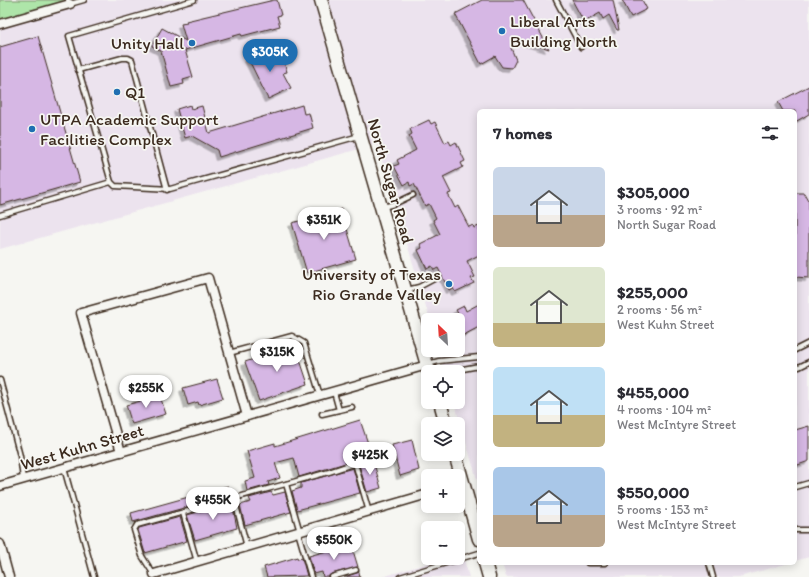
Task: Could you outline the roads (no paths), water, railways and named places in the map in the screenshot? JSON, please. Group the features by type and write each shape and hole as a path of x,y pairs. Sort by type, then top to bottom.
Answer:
{"street":[{"name":"North Sugar Road","path":"321,0 427,365"},
{"path":"0,24 69,2"},
{"path":"121,452 81,313 208,278 247,416"},
{"name":"West Kuhn Street","path":"0,486 334,391 421,370"},
{"path":"154,576 421,496"},
{"path":"465,497 477,533"},
{"path":"0,544 9,577"},
{"path":"485,565 488,577"}],"lane":[{"path":"69,2 84,0"},
{"path":"194,0 69,36 110,182 115,186 168,190 360,136"},
{"path":"556,0 581,47"},
{"path":"78,70 128,58 132,60 168,190"},
{"path":"0,215 110,182"},
{"path":"381,208 394,204 412,195"},
{"path":"405,290 419,287 436,278"},
{"path":"229,353 292,336 304,343 320,395"},
{"path":"797,349 809,343"},
{"path":"433,365 439,361 477,357"},
{"path":"797,366 809,362"},
{"path":"465,369 477,366"},
{"path":"0,380 20,456 23,480"},
{"path":"334,391 339,410"},
{"path":"322,414 352,407"},
{"path":"154,576 139,549 134,527 286,484 370,458"},
{"path":"355,463 369,512"},
{"path":"64,468 94,577"},
{"path":"797,486 809,483"},
{"path":"286,484 311,577"},
{"path":"234,498 248,547"},
{"path":"183,512 197,562"},
{"path":"797,530 809,530"},
{"path":"400,577 477,555"},
{"path":"710,565 713,577"},
{"path":"332,577 356,570"}],"place":[{"name":"Liberal Arts Building North","path":"502,31"},
{"name":"Unity Hall","path":"192,43"},
{"name":"Q1","path":"117,92"},
{"name":"UTPA Academic Support Facilities Complex","path":"32,129"},
{"name":"University of Texas Rio Grande Valley","path":"449,284"}]}
